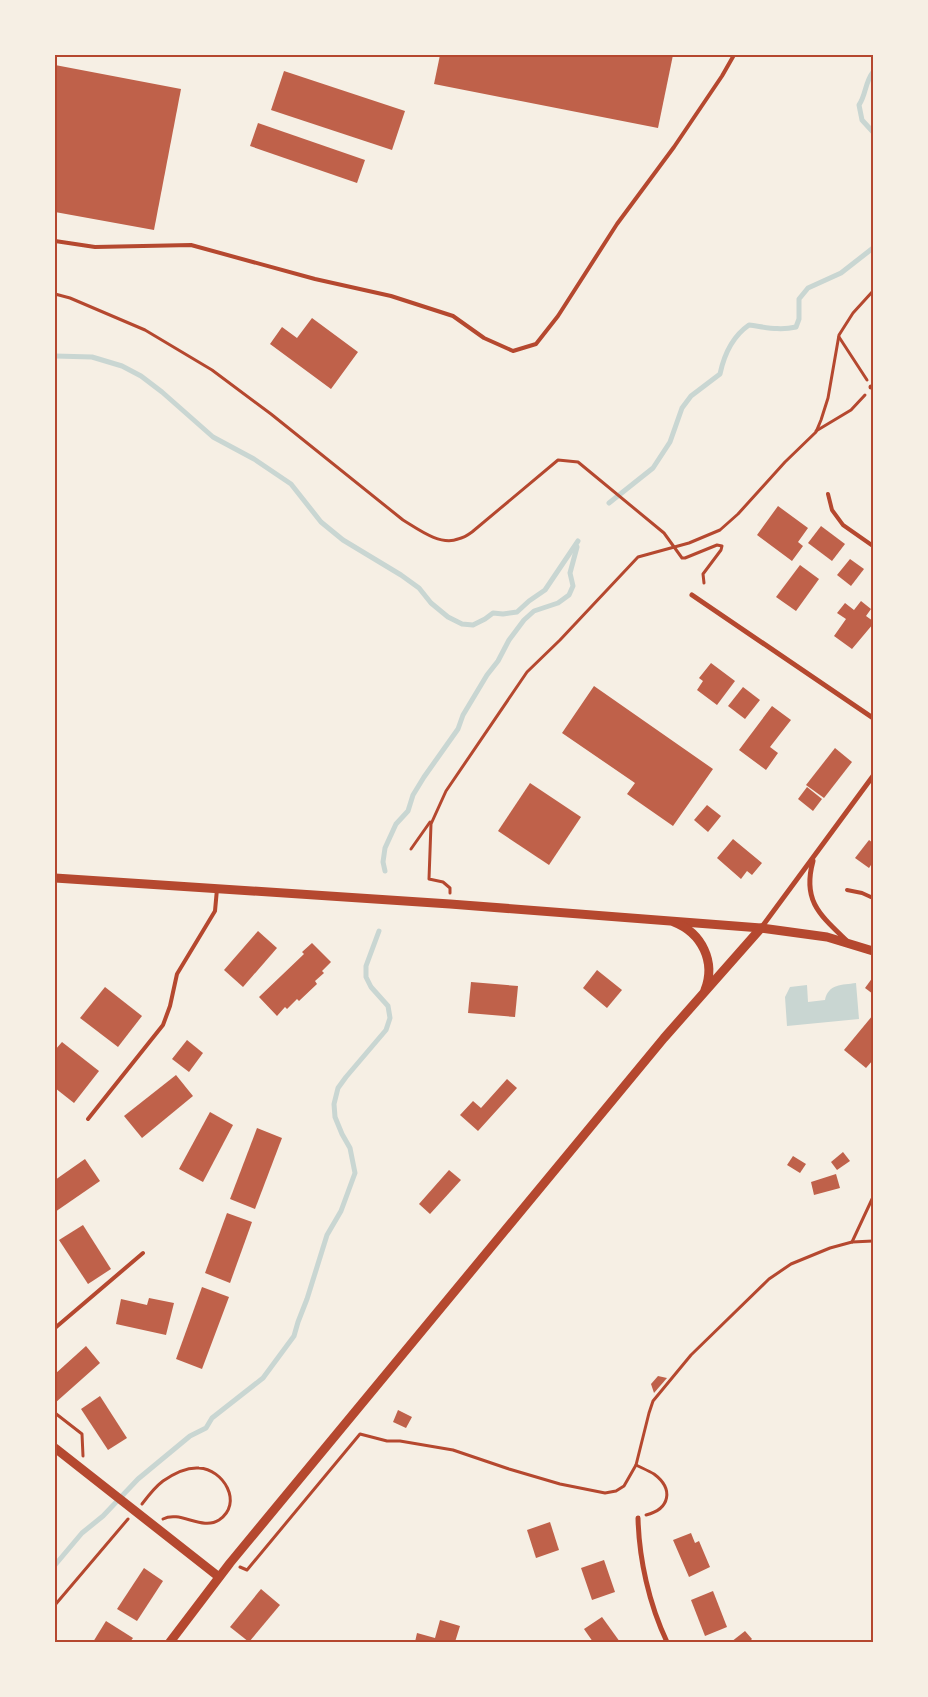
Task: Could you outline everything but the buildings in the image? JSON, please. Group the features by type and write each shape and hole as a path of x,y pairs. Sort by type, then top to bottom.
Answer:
{"street":[{"path":"692,595 873,718"},
{"path":"170,1642 219,1576 658,1045 761,928 873,776"},
{"path":"813,858 808,879 811,897 822,916 847,942"},
{"path":"55,878 373,898 761,928 827,936 873,951"},
{"path":"667,920 680,925 695,935 706,952 709,974 704,993"},
{"path":"55,1448 219,1576"},
{"path":"638,1518 640,1553 657,1618 667,1642"}],"lane":[{"path":"55,241 95,247 191,245 316,279 391,296 453,316 484,338 513,351 536,344 558,316 617,224 674,147 734,55"},
{"path":"828,494 832,510 843,525 873,546"},
{"path":"88,1119 163,1025 170,1006 177,974 215,911 217,887"},
{"path":"847,890 862,893 873,898"},
{"path":"55,1328 143,1253"}],"path":[{"path":"816,432 828,398 839,336 853,313 873,291"},
{"path":"55,294 70,298 145,330 212,370 271,414 403,520 425,534 442,540 456,540 472,532 558,460 578,462 664,533 675,547 679,556 684,559 717,545 722,546 703,574 704,583"},
{"path":"450,904 450,888 443,882 429,879 431,824 446,791 527,672 560,640 638,557 689,543 720,530 738,514 785,462 816,432 851,410 872,387 839,336"},
{"path":"411,849 435,815"},
{"path":"852,1242 873,1197"},
{"path":"230,1563 247,1570 360,1434 387,1441 400,1441 453,1450 551,1482 605,1493 616,1491 624,1486 636,1464 653,1401 691,1355 769,1279 791,1264 830,1248 852,1242 873,1241"},
{"path":"55,1413 82,1434 84,1471"},
{"path":"636,1464 654,1475 662,1483 666,1490 667,1501 662,1508 654,1513 638,1518"}],"shaded area":[{"path":"856,983 859,1019 787,1026 785,997 790,987 807,985 808,1002 825,1000 829,991 836,986"}],"waterway":[{"path":"873,72 859,105 862,120 873,132"},
{"path":"609,503 653,468 670,442 682,408 691,396 720,374 730,347 743,329 749,325 778,329 796,327 799,319 799,299 808,288 841,273 873,248"},
{"path":"55,356 92,357 122,366 141,376 213,437 254,459 291,484 321,522 343,540 401,575 419,588 431,603 448,617 462,624 473,625 493,613 517,612 545,590 578,541"},
{"path":"385,871 383,862 385,848 396,824 408,811 413,795 458,729 463,715 487,675 498,661 509,640 524,620 534,611 558,603 569,595 573,586 570,573 577,547"},
{"path":"55,1565 82,1533 103,1516 138,1479 190,1436 206,1428 212,1418 263,1378 294,1336 327,1235 341,1211 355,1173 350,1148 335,1117 334,1104 338,1088 386,1030 390,1018 388,1006 371,987 366,977 366,966 379,931"}]}
